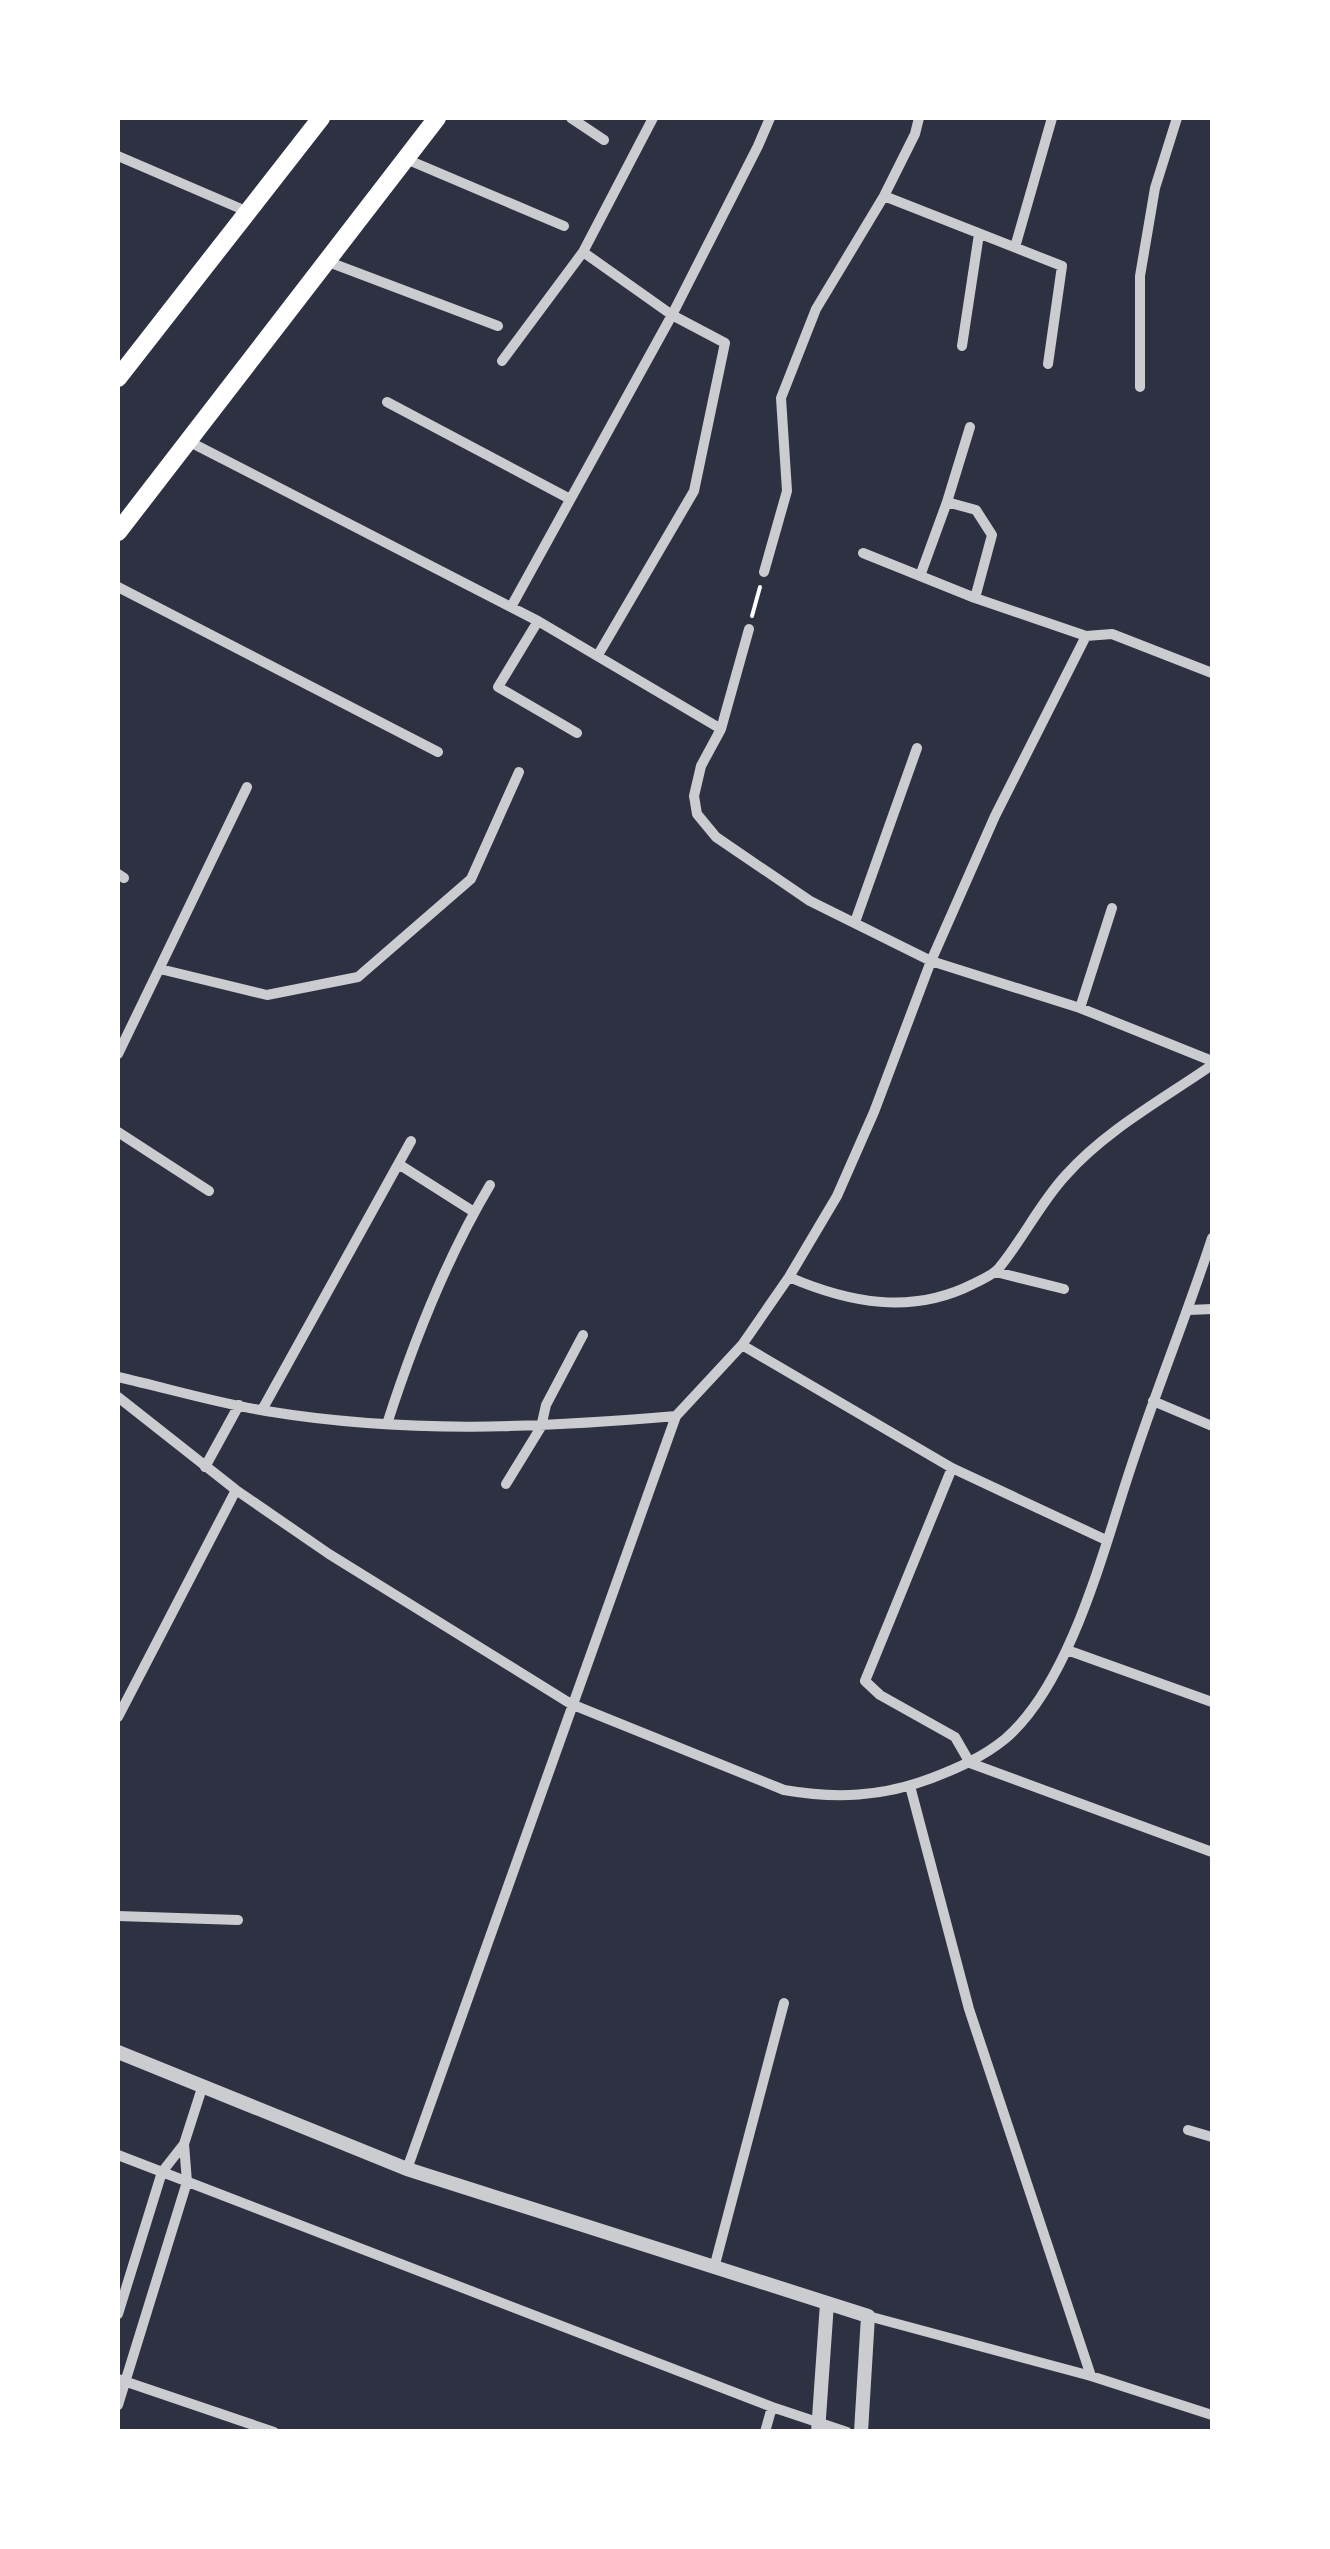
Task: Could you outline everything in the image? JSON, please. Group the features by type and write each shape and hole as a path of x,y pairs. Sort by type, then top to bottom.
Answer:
{"main road":[{"path":"118,378 321,118"},
{"path":"118,532 437,118"}],"street":[{"path":"570,118 604,140"},
{"path":"502,361 582,252 653,118"},
{"path":"511,607 672,314 770,118"},
{"path":"764,572 787,491 781,398 816,309 884,196 919,118"},
{"path":"1015,247 1052,118"},
{"path":"1140,387 1140,276 1155,188 1178,118"},
{"path":"118,156 246,211"},
{"path":"406,158 564,226"},
{"path":"884,196 1062,266 1048,364"},
{"path":"962,346 979,234"},
{"path":"582,252 672,314 725,344 694,491 598,655"},
{"path":"326,262 498,326"},
{"path":"387,402 570,499"},
{"path":"920,576 970,426"},
{"path":"188,441 538,621 721,730"},
{"path":"947,502 976,510 992,534 976,598"},
{"path":"863,553 1086,636 1112,634 1212,673"},
{"path":"118,586 438,752"},
{"path":"538,621 498,687 577,733"},
{"path":"748,629 721,730 701,766 694,796 697,814 716,837 810,901 931,961 1080,1008 1212,1063"},
{"path":"407,2169 676,1416 742,1345 789,1277 837,1196 874,1112 931,961 995,816 1086,636"},
{"path":"855,922 917,748"},
{"path":"160,969 267,995 358,977 471,879 518,772"},
{"path":"118,1054 247,786"},
{"path":"1080,1008 1112,908"},
{"path":"789,1277 857,1300 895,1304 928,1301 996,1272 1064,1176 1099,1142 1212,1063"},
{"path":"118,1132 210,1191"},
{"path":"262,1410 410,1141"},
{"path":"400,1165 474,1212"},
{"path":"387,1424 408,1359 490,1185"},
{"path":"118,1397 205,1467 329,1554 571,1704 784,1790 859,1797 910,1786 970,1763 1005,1739 1029,1714 1066,1650 1212,1238"},
{"path":"996,1272 1064,1289"},
{"path":"1189,1310 1212,1309"},
{"path":"506,1484 541,1428 546,1405 583,1334"},
{"path":"742,1345 952,1468 1106,1540"},
{"path":"118,1377 262,1410 387,1424 541,1428 676,1416"},
{"path":"1152,1401 1212,1426"},
{"path":"205,1467 238,1405"},
{"path":"952,1468 865,1682 880,1695 955,1737 970,1763 1212,1852"},
{"path":"118,1716 236,1490"},
{"path":"1066,1650 1212,1702"},
{"path":"910,1786 969,2008 1091,2376"},
{"path":"118,1916 238,1920"},
{"path":"714,2268 784,2002"},
{"path":"118,2052 407,2169 868,2316 1091,2376 1212,2415"},
{"path":"118,2314 162,2172 184,2144 202,2088"},
{"path":"1188,2130 1212,2137"},
{"path":"118,2405 121,2380 187,2182 184,2144"},
{"path":"118,2155 818,2428 847,2432"},
{"path":"818,2428 827,2303"},
{"path":"861,2432 868,2316"},
{"path":"121,2380 274,2432"},
{"path":"764,2432 772,2408"}],"path":[{"path":"748,629 764,572"}]}
